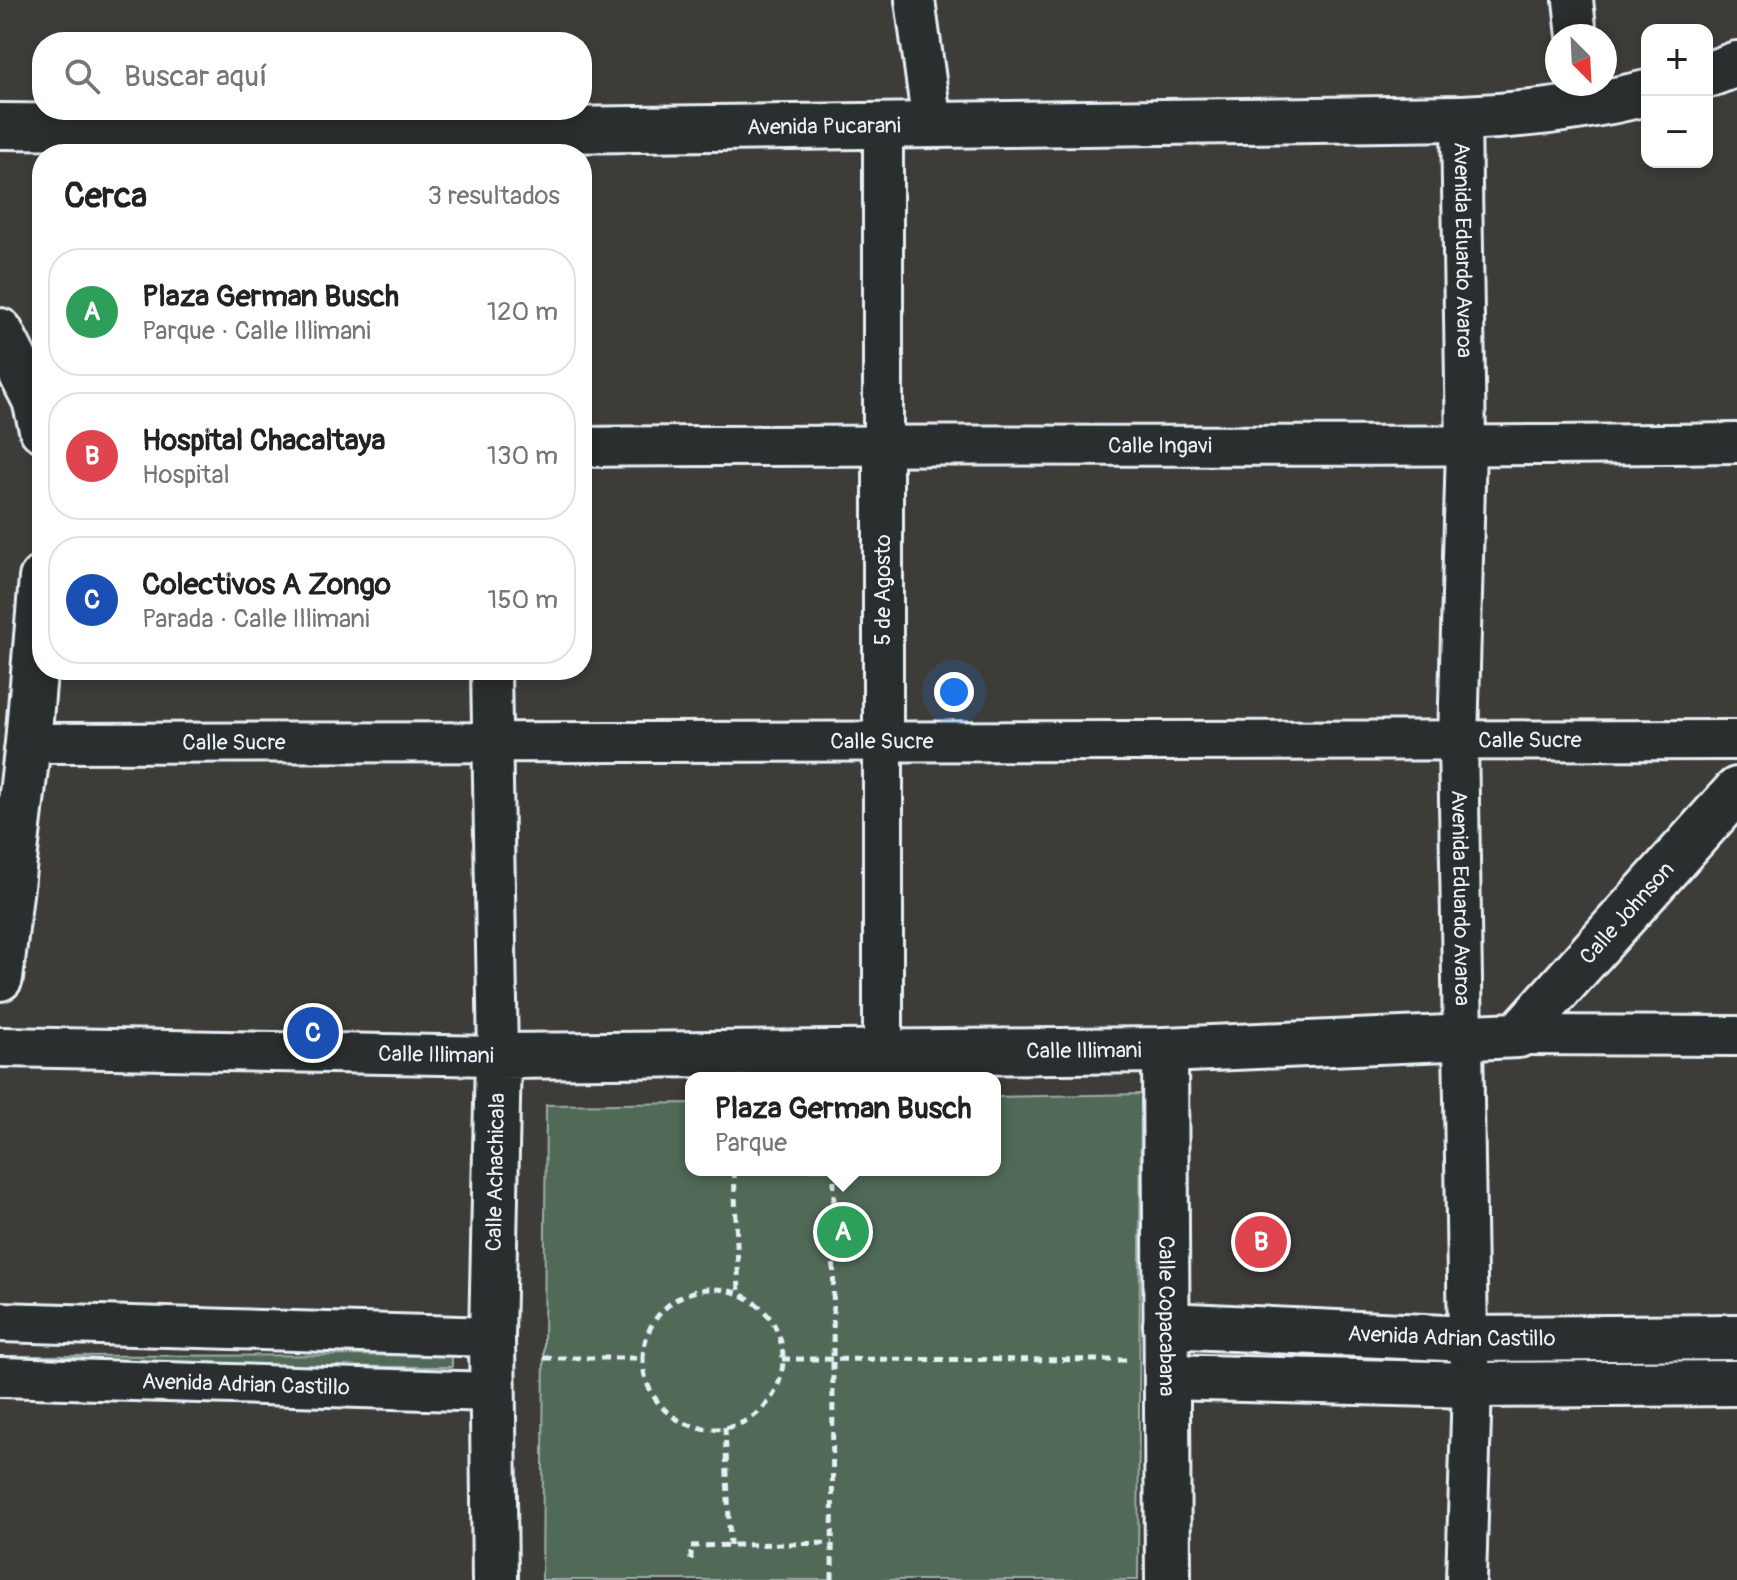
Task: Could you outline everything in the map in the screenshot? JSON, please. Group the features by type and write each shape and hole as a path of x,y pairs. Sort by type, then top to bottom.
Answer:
{"street":[{"path":"915,0 932,124"},
{"path":"1573,0 1576,24"},
{"path":"1713,73 1737,64"},
{"name":"Avenida Pucarani","path":"1617,94 1641,93"},
{"name":"Avenida Pucarani","path":"0,126 487,142 932,124 1520,117 1584,96"},
{"name":"Avenida Eduardo Avaroa","path":"1461,118 1466,447 1458,741 1468,1339 1472,1385 1466,1580"},
{"name":"5 de Agosto","path":"883,127 883,1053"},
{"path":"0,331 32,394"},
{"name":"Calle Ingavi","path":"592,447 883,444 1466,447 1737,443"},
{"path":"0,978 33,680"},
{"name":"Calle Achachicala","path":"491,680 498,1056 492,1337 495,1580"},
{"name":"Calle Sucre","path":"28,743 1737,740"},
{"name":"Calle Johnson","path":"1518,1035 1737,790"},
{"name":"Calle Illimani","path":"0,1047 498,1056 1165,1050 1518,1035 1737,1036"},
{"name":"Calle Copacabana","path":"1165,1050 1166,1325 1153,1368 1168,1580"},
{"path":"0,1322 492,1337"},
{"name":"Avenida Adrian Castillo","path":"1166,1325 1468,1339 1737,1337"},
{"path":"1153,1368 1472,1385 1737,1383"},
{"name":"Avenida Adrian Castillo","path":"0,1377 492,1392"}],"path":[{"path":"734,1176 739,1293"},
{"path":"832,1580 834,1176"},
{"path":"715,1289 739,1293 760,1306 775,1325 783,1348 783,1372 774,1395 758,1413 737,1425 713,1429 691,1426 672,1416 656,1400 646,1381 643,1358 647,1337 657,1317 673,1302 693,1292 715,1289"},
{"path":"544,1358 643,1358"},
{"path":"782,1359 1153,1368"},
{"path":"725,1427 730,1545"},
{"path":"691,1560 691,1546 832,1543"}],"green space":[{"path":"1141,1094 1138,1580 542,1580 546,1105 685,1103 685,1176 1001,1176 1001,1097"},
{"path":"452,1355 452,1367 0,1366 0,1356"}],"place":[{"name":"Colectivos A Zongo","path":"313,1033"},
{"name":"Plaza German Busch","path":"843,1232"},
{"name":"Hospital Chacaltaya","path":"1261,1242"}]}
